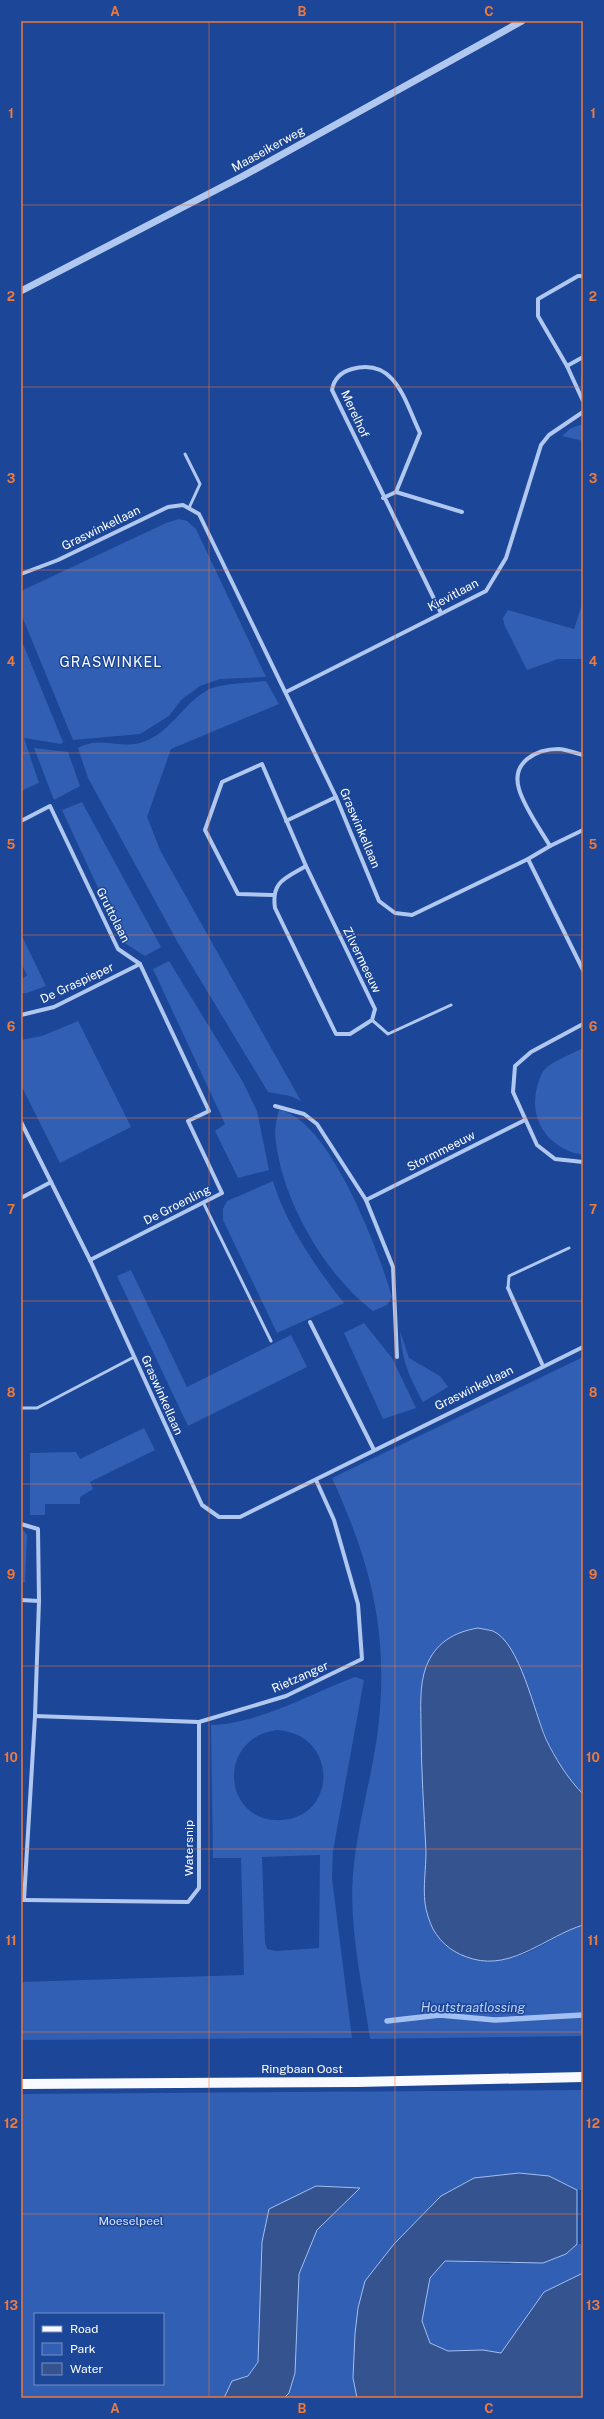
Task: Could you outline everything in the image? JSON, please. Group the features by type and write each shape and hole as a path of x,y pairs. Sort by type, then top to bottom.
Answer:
{"main road":[{"name":"Ringbaan Oost","path":"21,2084 357,2082 583,2077"}],"street":[{"name":"Maaseikerweg","path":"21,291 243,176 522,21"},
{"path":"583,276 578,276 538,299 538,316 567,366 583,401"},
{"path":"567,366 583,357"},
{"name":"Merelhof","path":"396,492 420,433 394,378 378,367 353,368 344,371 334,381 332,390 383,498 441,613"},
{"name":"Kievitlaan","path":"286,692 486,591 506,558 541,445 549,435 583,412"},
{"path":"383,498 396,492 462,512"},
{"name":"Graswinkellaan","path":"21,574 58,560 168,506 183,505 199,514 210,533 336,797 379,901 395,913 412,915 528,859 550,846 583,830"},
{"path":"550,846 519,789 517,774 522,764 536,752 560,749 583,755"},
{"name":"Zilvermeeuw","path":"273,895 238,894 205,830 222,782 262,764 306,866 375,1009 372,1020"},
{"path":"286,821 336,797"},
{"name":"Gruttolaan","path":"21,821 50,806 118,949 140,964"},
{"path":"528,859 583,970"},
{"path":"306,866 278,883 273,895 275,908 336,1034 350,1034 372,1020"},
{"name":"De Graspieper","path":"21,1015 54,1008 140,964"},
{"name":"De Groenling","path":"90,1260 204,1204 222,1193 188,1120 209,1111 140,964"},
{"path":"583,1024 531,1052 514,1066 513,1092 537,1145 555,1158 583,1162"},
{"path":"275,1106 304,1114 317,1124 366,1200 393,1267 397,1357"},
{"name":"Stormmeeuw","path":"366,1200 525,1120"},
{"name":"Graswinkellaan","path":"21,1122 90,1260 202,1505 219,1517 240,1516 316,1480 583,1347"},
{"path":"21,1198 51,1182"},
{"path":"508,1288 543,1366"},
{"path":"310,1322 374,1450"},
{"name":"Rietzanger","path":"35,1716 199,1722 286,1696 362,1659 358,1604 334,1520 316,1480"},
{"path":"21,1524 38,1529 39,1601 35,1716 22,1900"},
{"path":"21,1600 39,1601"},
{"name":"Watersnip","path":"22,1900 188,1902 200,1888 199,1722"}],"lane":[{"path":"185,454 200,484 189,508"},
{"path":"372,1020 388,1034 451,1005"},
{"path":"204,1204 271,1341"},
{"path":"508,1288 509,1276 569,1248"},
{"path":"21,1408 37,1408 134,1357"}],"green space":[{"path":"583,424 583,441 562,436 571,428"},
{"path":"179,519 187,521 196,529 266,677 220,679 200,686 181,700 169,716 140,734 73,740 21,614 21,591 166,523"},
{"path":"583,601 583,659 558,659 527,670 504,624 503,618 508,610 574,629"},
{"path":"21,639 63,742 61,744 24,738 39,783 21,791"},
{"path":"266,681 279,704 171,749 147,817 161,852 301,1101 290,1096 268,1092 178,943 88,778 78,748 86,744 103,742 135,744 143,742 161,732 190,704 211,688"},
{"path":"34,748 68,752 80,786 54,800"},
{"path":"82,802 161,947 145,956 123,942 62,810"},
{"path":"21,934 46,986 27,993 21,993 21,980 27,975 21,963"},
{"path":"169,961 243,1082 257,1111 269,1170 238,1178 215,1131 225,1124 153,969"},
{"path":"78,1021 131,1127 60,1163 21,1085 21,1040 42,1036"},
{"path":"583,1048 583,1155 562,1148 546,1134 536,1115 535,1104 538,1082 545,1069 558,1060"},
{"path":"279,1110 298,1118 316,1136 333,1161 364,1220 376,1250 392,1297 387,1305 373,1311 355,1295 337,1276 321,1255 307,1232 285,1183 279,1158 275,1134"},
{"path":"273,1181 285,1213 303,1245 323,1276 344,1303 277,1333 223,1220 223,1209 227,1201"},
{"path":"131,1270 187,1387 291,1335 307,1367 188,1426 117,1276"},
{"path":"364,1323 392,1358 416,1408 383,1419 344,1333"},
{"path":"400,1331 409,1358 440,1376 448,1387 423,1402 404,1360"},
{"path":"583,1357 583,1794 569,1778 548,1741 507,1643 426,1868 425,1901 474,1960 513,1958 534,1950 566,1932 583,1925 583,2036 370,2039 356,1952 352,1907 352,1886 356,1847 378,1730 381,1695 379,1631 367,1571 358,1541 332,1478"},
{"path":"144,1428 155,1450 90,1482 93,1489 80,1497 80,1504 45,1504 45,1515 30,1515 30,1453 76,1452 80,1459"},
{"path":"22,1529 27,1535 25,1582 21,1582"},
{"path":"355,1677 364,1680 333,1851 332,1878 352,2038 21,2040 21,1982 244,1975 241,1858 213,1858 211,1725 249,1719 285,1707","holes":["277,1730 297,1735 312,1745 320,1759 323,1775 321,1791 313,1805 300,1815 282,1820 262,1818 248,1809 238,1795 234,1780 236,1763 243,1748 257,1736","320,1855 319,1948 276,1951 267,1949 265,1942 262,1857"]},
{"name":"Moeselpeel","path":"583,2090 583,2190 577,2190 567,2184 441,2196 394,2244 365,2281 353,2378 357,2398 284,2398 289,2393 295,2373 299,2274 317,2230 360,2188 316,2186 262,2242 258,2362 248,2376 232,2381 224,2398 21,2398 21,2094"},
{"path":"577,2244 583,2244 583,2273 544,2292 501,2353 483,2350 448,2351 430,2343 422,2321 430,2278 445,2261 508,2264 566,2254"}],"water":[{"path":"478,1628 493,1631 503,1638 511,1649 525,1679 546,1739 567,1775 583,1794 583,1925 516,1956 502,1960 488,1961 466,1957 455,1952 441,1940 429,1919 424,1897 426,1852 421,1743 422,1682 426,1667 440,1645 461,1632"},
{"path":"519,2173 549,2176 577,2190 577,2244 566,2254 543,2263 445,2261 430,2278 422,2321 430,2343 448,2351 483,2350 501,2353 544,2292 583,2273 583,2398 357,2398 353,2378 355,2334 358,2308 365,2281 394,2244 441,2196 474,2178"},
{"path":"316,2186 360,2188 317,2230 299,2274 295,2373 289,2393 284,2398 224,2398 232,2381 248,2376 258,2362 262,2242 269,2209"}],"waterway":[{"name":"Houtstraatlossing","path":"387,2021 440,2015 495,2020 583,2015"}],"district":[{"name":"GRASWINKEL","path":"111,662"}]}
